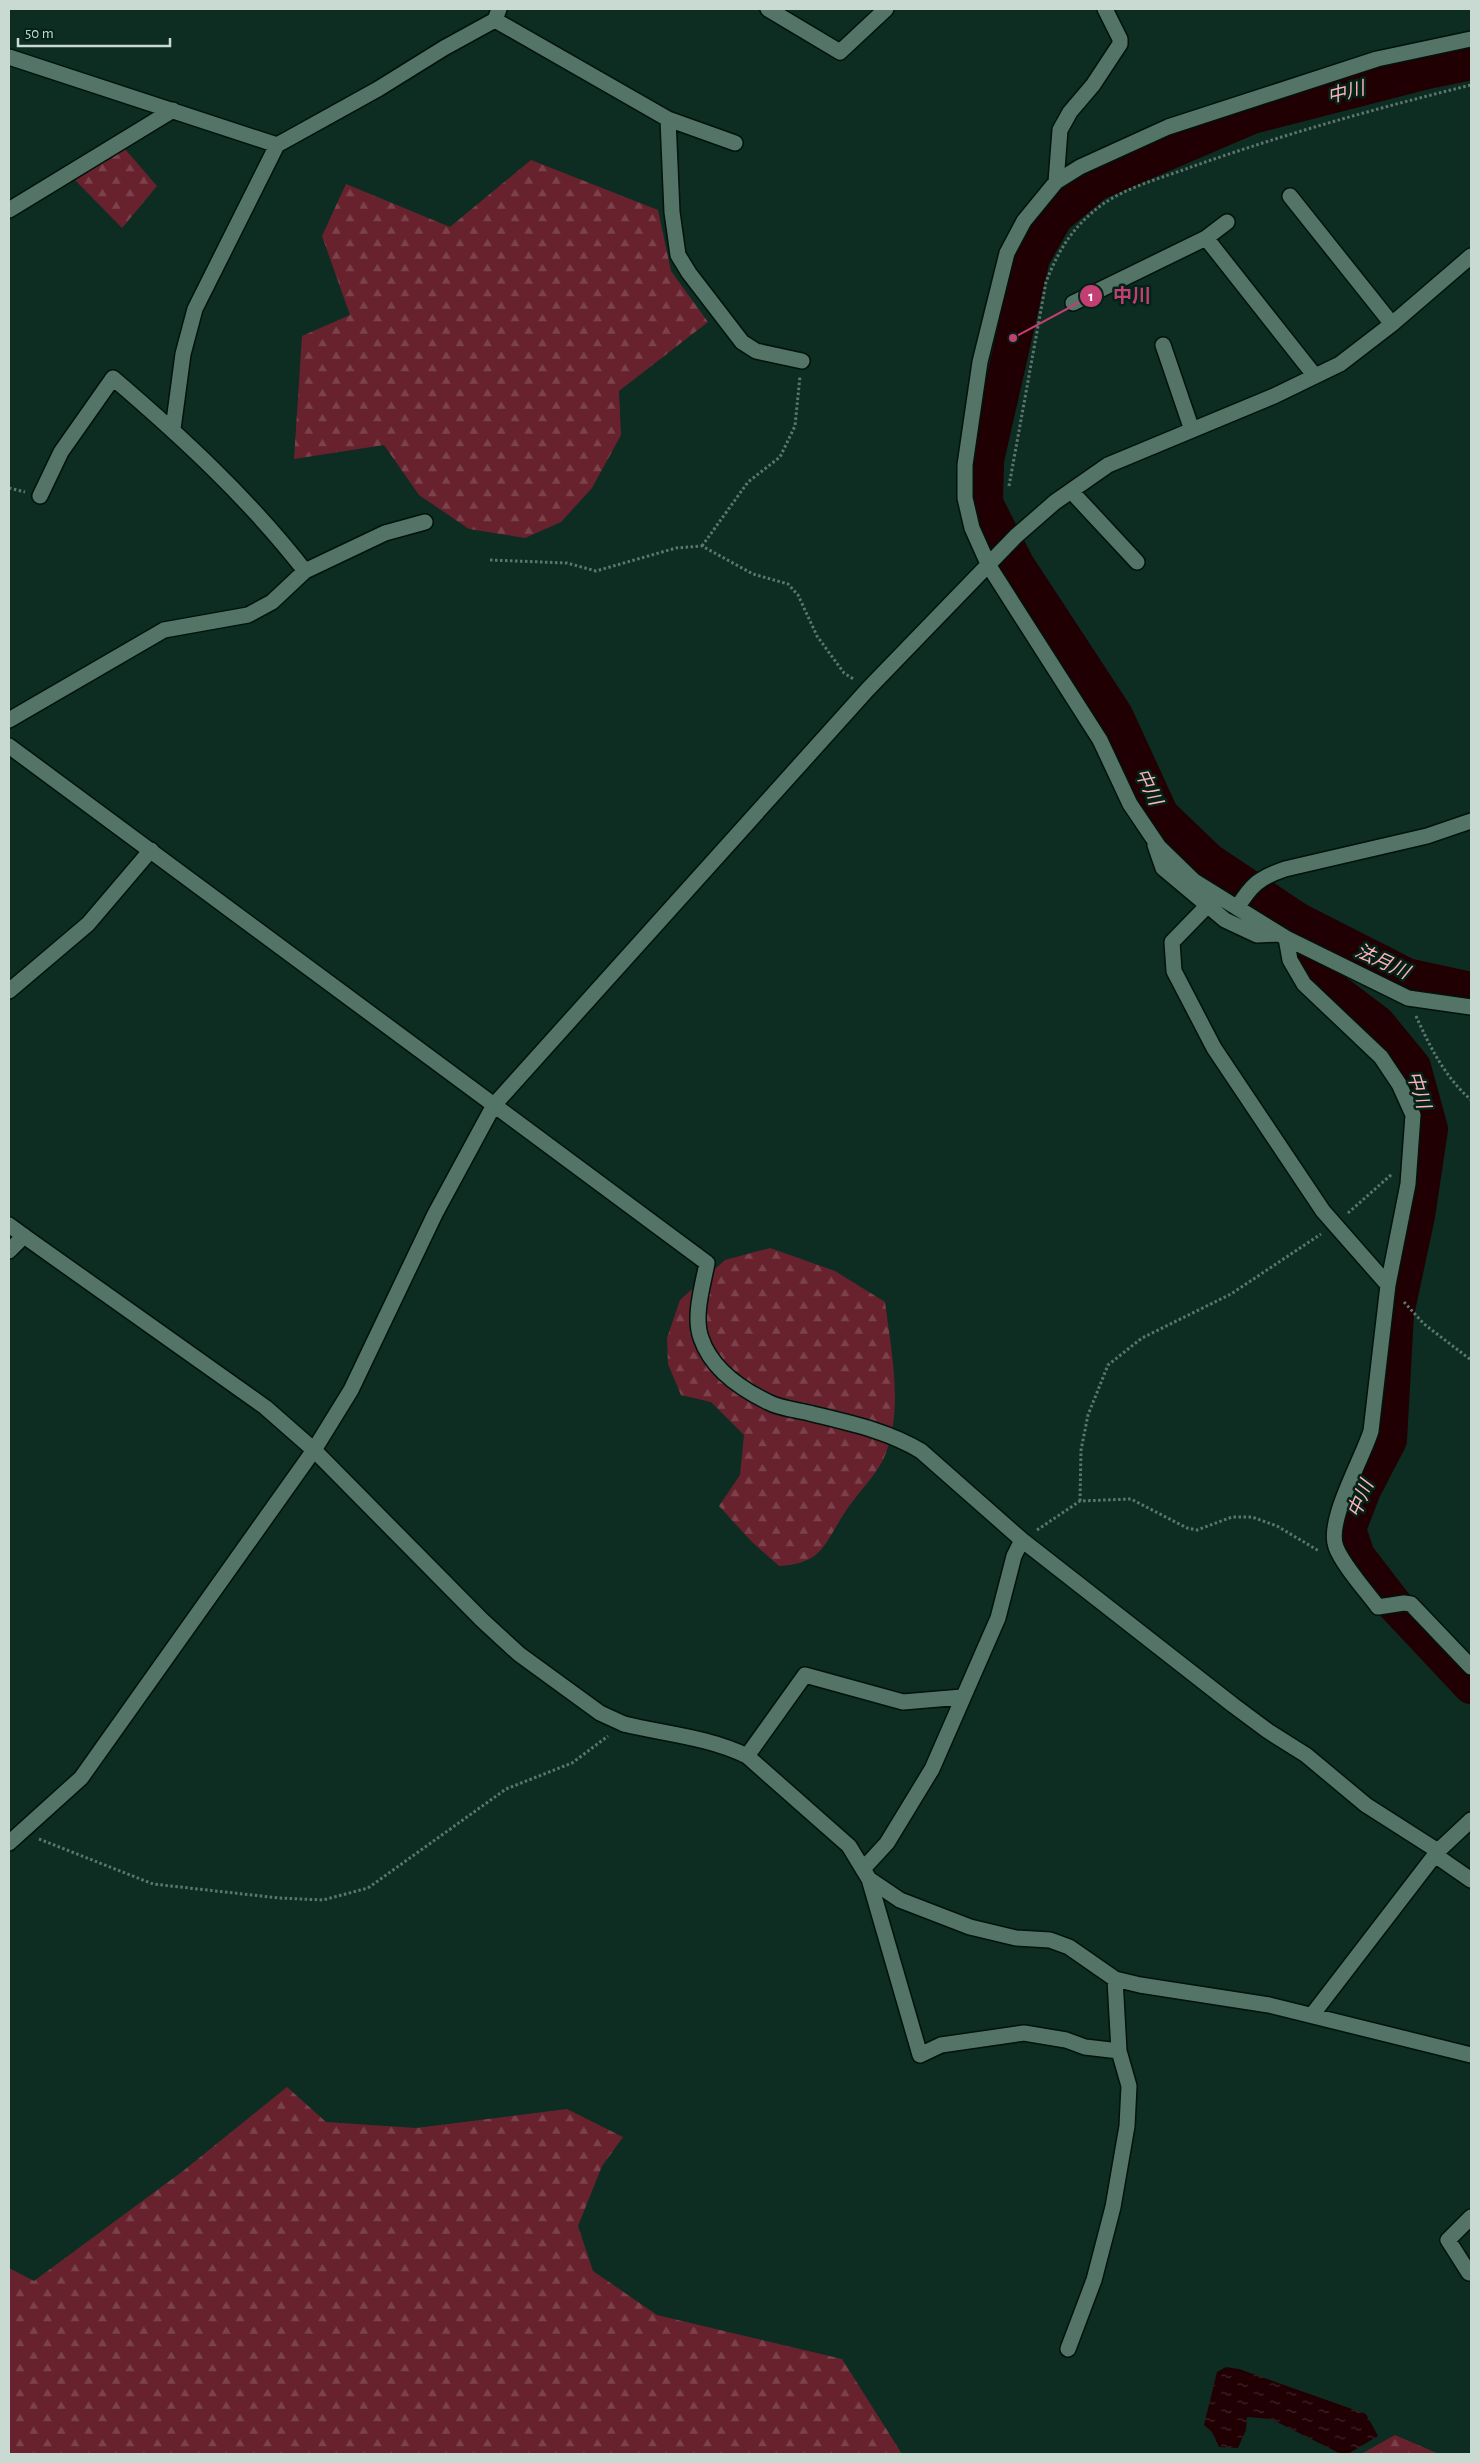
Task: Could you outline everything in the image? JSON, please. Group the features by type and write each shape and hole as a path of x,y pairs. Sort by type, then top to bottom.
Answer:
{"street":[{"path":"768,9 840,52 886,9"},
{"path":"1056,182 1060,130 1120,44 1120,39 1105,9"},
{"path":"174,429 183,354 195,309 277,145 378,89 497,14 668,119 735,143"},
{"path":"1471,39 1377,59 1168,127 1089,162 1056,182 1024,221 1007,253 980,362 965,465 965,498 972,528 1100,740 1130,804 1160,847 1194,881 1240,904 1283,936 1408,998 1471,1007"},
{"path":"9,57 277,145"},
{"path":"9,210 173,110"},
{"path":"668,119 672,212 678,255 689,273 742,342 756,350 802,361"},
{"path":"1290,196 1392,324"},
{"path":"1073,303 1206,238 1227,222"},
{"path":"1206,238 1314,376"},
{"path":"9,1842 81,1778 314,1450 351,1390 434,1214 494,1105 868,689 992,563 1016,536 1071,490 1108,465 1274,396 1340,364 1392,324 1471,256"},
{"path":"1163,345 1192,430"},
{"path":"40,496 62,452 113,378 174,429 248,505 305,571"},
{"path":"1071,490 1137,562"},
{"path":"9,720 164,630 248,615 272,602 305,571 385,533 425,522"},
{"path":"9,746 707,1262 698,1316 700,1338 714,1364 770,1403 855,1424 902,1440 921,1451 1022,1540 1233,1705 1268,1731 1306,1754 1366,1805 1437,1853 1471,1880"},
{"path":"1240,904 1262,877 1285,869 1427,836 1471,822"},
{"path":"1151,835 1163,868 1206,906 1225,920 1258,935 1283,936"},
{"path":"9,991 88,924 151,850"},
{"path":"1206,906 1172,942 1174,971 1214,1048 1312,1195 1388,1285"},
{"path":"1283,936 1290,960 1304,984 1381,1057 1399,1084 1413,1115 1408,1184 1388,1285 1371,1431 1364,1454 1336,1518 1333,1535 1336,1548 1378,1607 1383,1608 1404,1603 1411,1604 1471,1667"},
{"path":"9,1225 265,1407 314,1450 482,1620 520,1654 600,1713 624,1724 655,1732 698,1738 731,1748 747,1756 849,1846 866,1874 920,2055 941,2045 1024,2033 1066,2040 1085,2047 1119,2051"},
{"path":"9,1251 24,1236"},
{"path":"866,1874 932,1769 998,1618 1014,1556 1022,1540"},
{"path":"747,1756 806,1675 903,1702 962,1697"},
{"path":"1312,2015 1437,1853 1471,1820"},
{"path":"866,1874 900,1900 970,1927 1016,1938 1050,1940 1070,1947 1115,1979 1140,1985 1269,2005 1471,2055"},
{"path":"1068,2349 1094,2280 1113,2207 1125,2135 1129,2086 1119,2051 1115,1979"},
{"path":"1469,2273 1448,2240 1471,2217"}],"path":[{"path":"1009,486 1046,282 1058,252 1075,229 1104,204 1143,185 1256,144 1369,110 1471,85"},
{"path":"702,546 748,482 780,457 795,426 802,361"},
{"path":"490,560 568,563 596,571 676,548 702,546 753,574 788,584 798,594 817,636 844,673 868,689"},
{"path":"1408,998 1432,1050 1456,1086 1471,1100"},
{"path":"1080,1501 1081,1450 1088,1416 1108,1365 1142,1338 1231,1294 1336,1224 1394,1172"},
{"path":"1406,1304 1424,1324 1471,1360"},
{"path":"1022,1540 1080,1501 1131,1499 1187,1528 1197,1530 1232,1517 1252,1518 1277,1526 1324,1555"},
{"path":"22,1832 153,1884 278,1898 323,1900 368,1888 506,1789 572,1763 624,1724"}],"green space":[{"path":"125,149 157,186 122,228 75,180"},
{"path":"531,160 658,210 671,271 708,322 619,391 621,435 592,488 561,522 525,538 469,529 419,495 384,445 294,459 302,336 350,315 322,236 346,184 450,227"},
{"path":"770,1248 835,1271 885,1302 893,1361 895,1402 890,1442 883,1460 849,1506 826,1543 813,1557 805,1561 779,1566 752,1542 719,1506 740,1475 744,1435 711,1402 681,1395 668,1364 667,1338 680,1300 725,1260"},
{"path":"287,2087 326,2122 416,2128 567,2109 623,2137 602,2166 578,2226 593,2271 657,2315 842,2359 902,2454 9,2454 9,2268 34,2281 183,2171"},
{"path":"1395,2435 1439,2454 1361,2454"}],"water":[{"path":"1226,2367 1239,2369 1366,2414 1378,2436 1348,2454 1341,2454 1271,2419 1247,2417 1246,2430 1238,2448 1219,2447 1212,2432 1204,2425 1217,2372"}],"waterway":[{"name":"中川","path":"1471,62 1427,71 1252,116 1096,183 1055,217 1032,258 986,460 985,503 1016,564 1115,715 1161,815 1209,861 1297,920 1407,976 1471,990"},
{"name":"中川","path":"1297,920 1316,977 1377,1023 1413,1067 1430,1129 1417,1216 1396,1314 1389,1440 1363,1490 1348,1529 1357,1556 1394,1604 1471,1686"}],"place":[{"name":"中川","path":"1013,338"}],"water label":[{"name":"法月川","path":"1382,962"}]}
